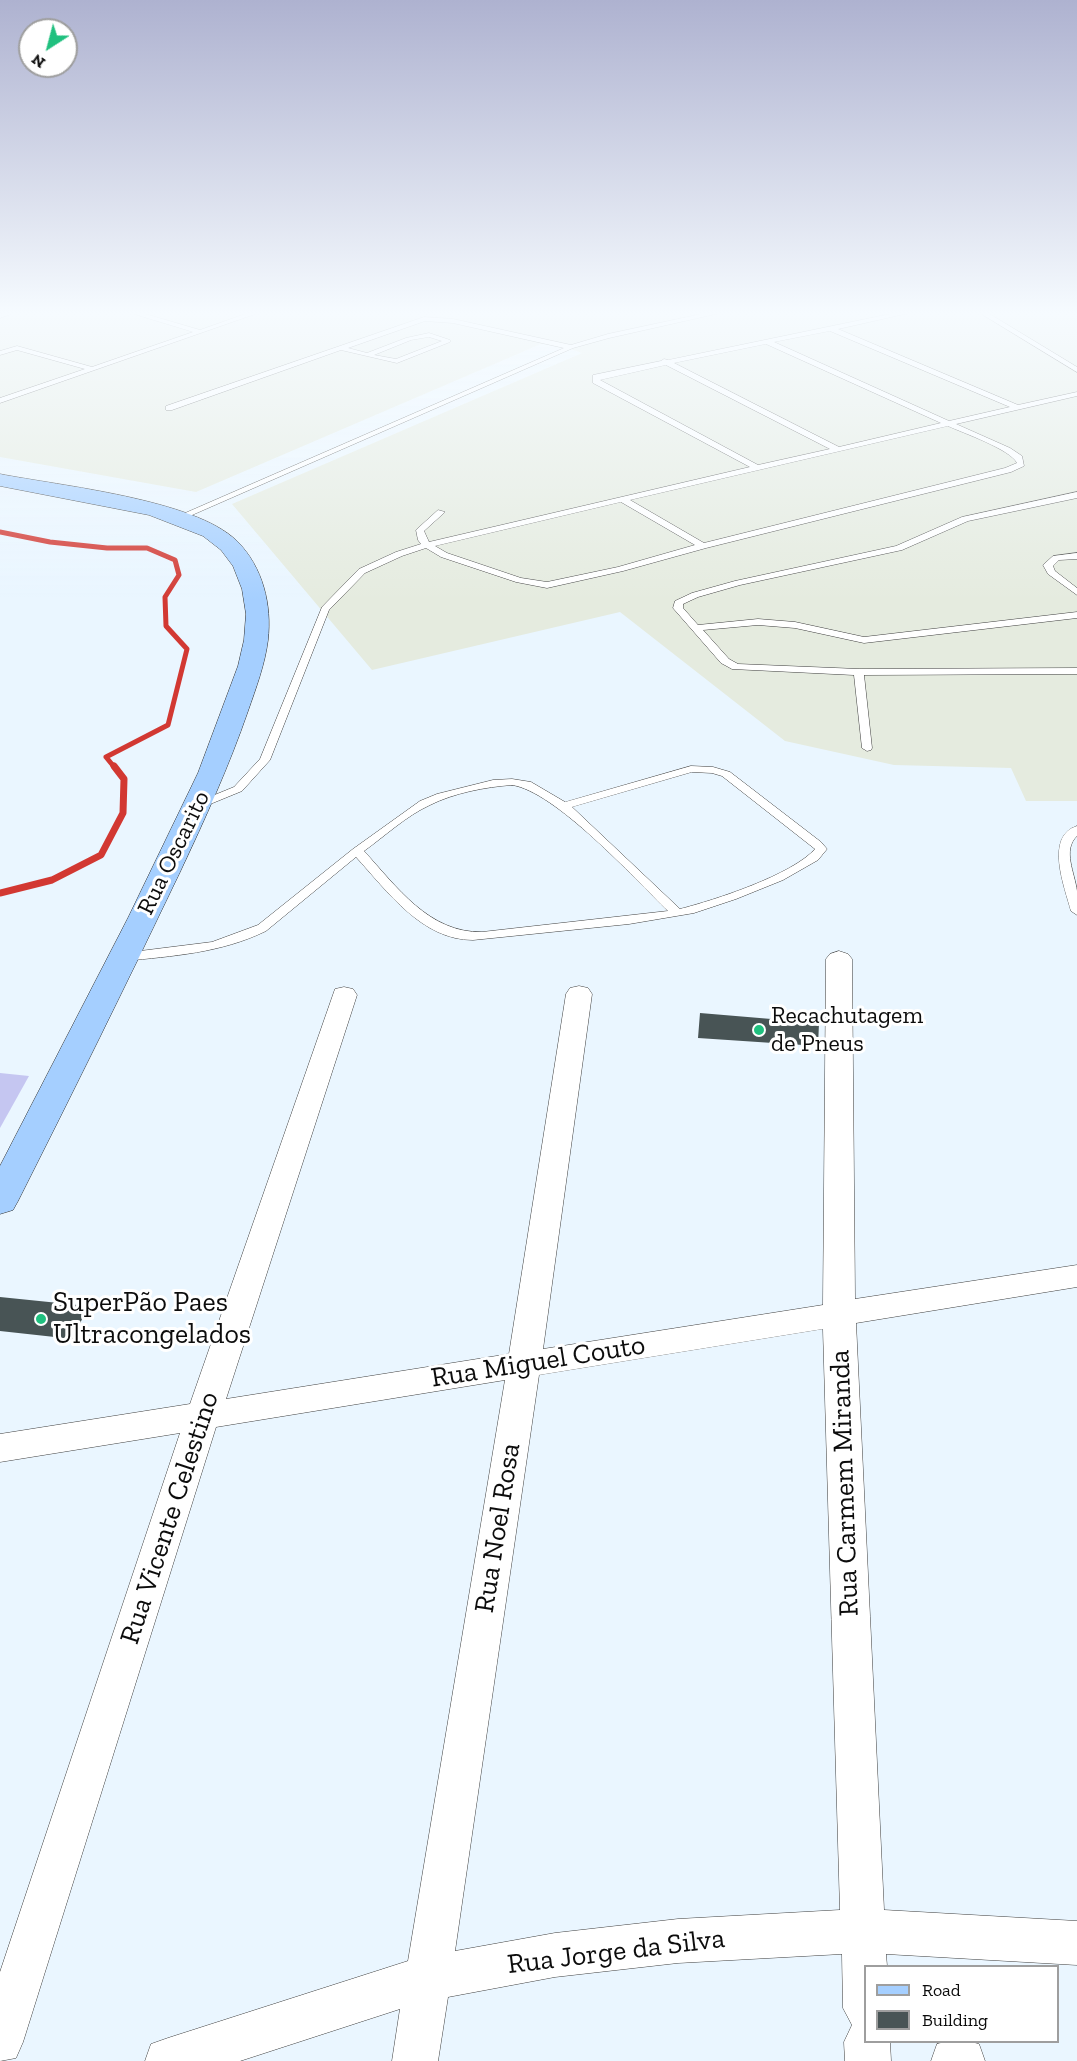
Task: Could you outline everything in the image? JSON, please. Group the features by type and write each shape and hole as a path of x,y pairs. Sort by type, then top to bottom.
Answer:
{"main road":[{"name":"Rua Oscarito","path":"0,480 151,509 180,517 212,530 230,546 250,576 257,602 256,640 244,686 199,805 0,1200"}],"street":[{"name":"Rua Carmem Miranda","path":"839,958 839,1314 864,1970"},
{"name":"Rua Noel Rosa","path":"415,2061 524,1364 579,994"},
{"name":"Rua Vicente Celestino","path":"0,2042 203,1415 344,995"},
{"name":"Rua Miguel Couto","path":"0,1448 1077,1276"},
{"name":"Rua Jorge da Silva","path":"168,2061 427,1978 555,1955 678,1941 862,1931 1077,1943"},
{"path":"867,2043 868,2061"},
{"path":"954,2061 962,2061"}],"lane":[{"path":"180,517 428,409"},
{"path":"650,409 757,468"},
{"path":"759,409 837,449"},
{"path":"441,512 420,530 420,536 427,545 454,559 519,580 547,585 620,569 1008,470 1021,464 1019,458 1007,450 917,409"},
{"path":"199,805 238,789 265,760 325,609 362,571 399,554 427,545 1012,409"},
{"path":"1077,495 1035,506 965,519 898,548 793,570 695,595 680,601 677,606 725,661 736,667 859,672 1077,671"},
{"path":"621,499 703,546"},
{"path":"1077,556 1056,558 1048,565 1051,572 1077,592"},
{"path":"695,628 758,622 795,625 864,640 1077,615"},
{"path":"859,672 867,748"},
{"path":"357,851 423,920 459,936 482,936 678,913 778,878 810,862 819,855 821,849 726,774 713,770 691,769 564,806"},
{"path":"124,957 230,942 248,936 262,928 357,851 424,803 441,796 493,783 527,784 564,806 678,913"},
{"path":"1077,829 1067,839 1064,851 1066,869 1077,911"}],"shaded area":[{"path":"0,409 389,409 196,492 0,457"},
{"path":"452,409 1077,409 1077,801 1026,801 1011,768 894,765 785,741 620,612 372,670 232,504"},
{"path":"0,1073 29,1076 0,1128"}],"building":[{"name":"Recachutagem de Pneus","path":"700,1013 819,1023 818,1046 698,1038"},
{"name":"SuperPão Paes Ultracongelados","path":"0,1297 88,1306 73,1339 0,1331"}],"waterway":[{"path":"0,532 50,542 107,548 147,548 175,560 179,575 165,597 166,626 187,649 168,725 106,757 115,768"},
{"path":"0,893 52,880 101,855 123,813 124,779 114,766"}],"place":[{"name":"Recachutagem de Pneus","path":"759,1030"},
{"name":"SuperPão Paes Ultracongelados","path":"41,1319"}]}
